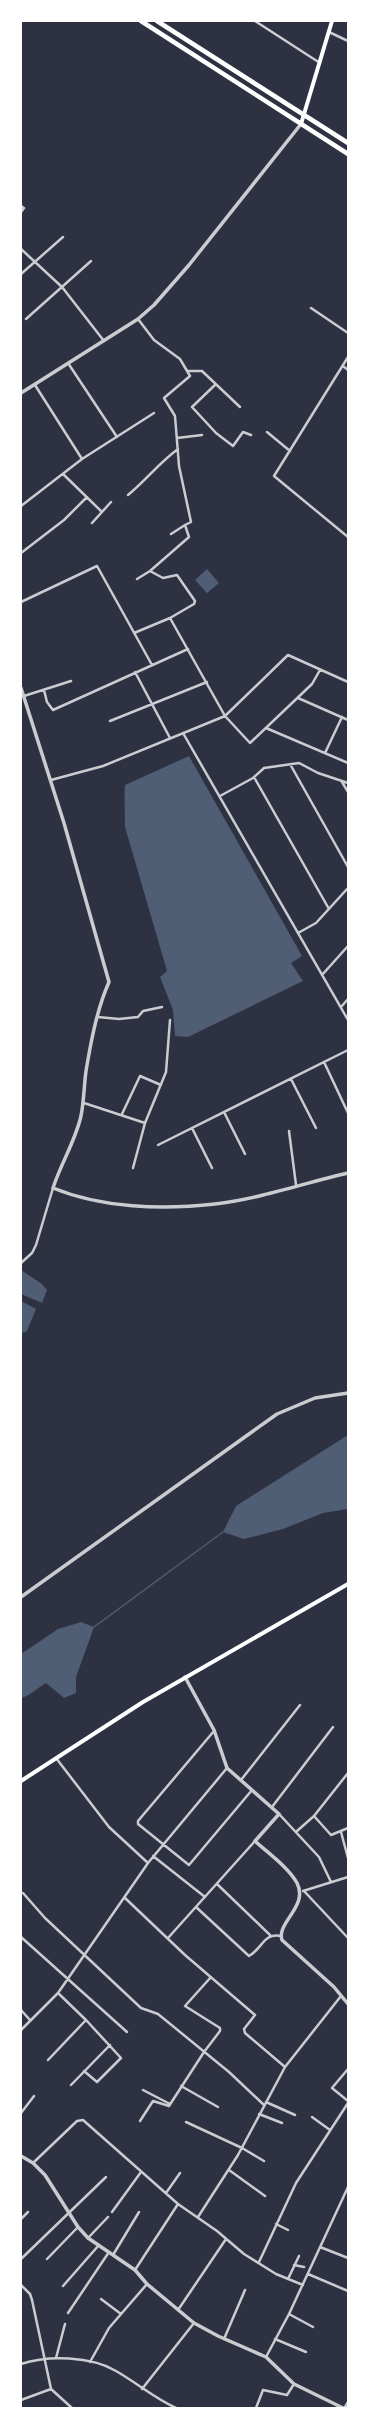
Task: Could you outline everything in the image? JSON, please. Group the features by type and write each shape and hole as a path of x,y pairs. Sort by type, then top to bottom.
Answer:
{"main road":[{"path":"141,21 348,154"},
{"path":"158,21 348,143"},
{"path":"301,124 305,115 332,21"},
{"path":"21,1781 185,1677 348,1584"}],"street":[{"path":"255,21 320,63"},
{"path":"328,32 348,41"},
{"path":"21,393 138,319 154,305 189,265 301,124"},
{"path":"21,206 24,208 21,212"},
{"path":"21,274 63,237"},
{"path":"21,249 36,260 62,287 104,341"},
{"path":"26,319 91,261"},
{"path":"311,308 348,333"},
{"path":"138,319 154,340 180,359 188,371 189,378 164,398 175,416 176,438 191,522 171,534"},
{"path":"348,357 274,476 348,537"},
{"path":"68,363 117,437"},
{"path":"343,366 348,370"},
{"path":"188,371 202,370 240,407"},
{"path":"216,384 192,407 216,433 233,446 243,432 251,435"},
{"path":"34,385 82,459"},
{"path":"21,506 82,459 154,413"},
{"path":"267,432 290,451"},
{"path":"176,438 202,436"},
{"path":"128,495 154,472 158,464 178,449"},
{"path":"63,474 102,512"},
{"path":"21,553 64,520 87,497"},
{"path":"92,523 111,502"},
{"path":"136,579 150,571 189,537 185,525"},
{"path":"21,602 97,566 152,665"},
{"path":"134,633 170,618 194,604 195,597 177,575 163,578 150,571"},
{"path":"170,618 225,716 250,744 312,684 320,670"},
{"path":"44,690 47,702 53,710 188,649"},
{"path":"51,780 103,766 225,716 288,655 348,682"},
{"path":"135,672 170,738"},
{"path":"24,696 71,681"},
{"path":"110,721 207,682"},
{"path":"21,688 51,780 109,982 98,1016 86,1072 84,1103 74,1140 59,1168 36,1245 32,1253 21,1264"},
{"path":"298,698 348,720"},
{"path":"325,753 342,717"},
{"path":"266,728 348,763"},
{"path":"183,733 348,1020"},
{"path":"220,796 254,777 264,768 299,762 318,773 348,783"},
{"path":"290,764 348,866"},
{"path":"254,777 329,909"},
{"path":"342,781 348,792"},
{"path":"298,933 316,923 348,888"},
{"path":"322,975 348,946"},
{"path":"341,1007 348,999"},
{"path":"98,1016 119,1019 138,1017 143,1010 162,1006"},
{"path":"133,1168 145,1123 161,1085 169,1055 170,1020"},
{"path":"158,1145 348,1050"},
{"path":"324,1062 348,1113"},
{"path":"122,1114 140,1076 161,1085"},
{"path":"291,1079 316,1128"},
{"path":"84,1103 122,1114 145,1123"},
{"path":"224,1112 245,1154"},
{"path":"192,1128 212,1168"},
{"path":"289,1131 296,1185"},
{"path":"53,1188 72,1195 105,1202 156,1207 215,1204 348,1174"},
{"path":"21,1597 277,1414 315,1398 348,1393"},
{"path":"185,1677 214,1730 227,1768 297,1831 319,1856 331,1882"},
{"path":"241,1780 300,1705"},
{"path":"272,1807 333,1728"},
{"path":"214,1730 138,1822 138,1824 189,1866 252,1790"},
{"path":"56,1758 109,1827 148,1862"},
{"path":"21,2030 58,1993 125,1898 148,1862 227,1768"},
{"path":"297,1831 314,1816 348,1773"},
{"path":"168,1938 279,1814"},
{"path":"314,1816 329,1834 341,1832 348,1828"},
{"path":"341,1832 348,1858"},
{"path":"256,1841 296,1882 302,1892 348,1938"},
{"path":"153,1856 205,1897"},
{"path":"281,1936 302,1892 348,1877"},
{"path":"217,1884 270,1935 281,1936"},
{"path":"23,1893 45,1918 86,1953 141,2008 158,2014 265,2103 295,2115"},
{"path":"125,1898 255,2015 244,2029 245,2033 285,2067"},
{"path":"196,1907 249,1956 270,1935"},
{"path":"281,1936 284,1942 342,1995 348,2004"},
{"path":"21,1937 34,1951 69,1978 127,2032"},
{"path":"140,2121 153,2101 166,2107 170,2104 204,2052 221,2030 185,2006 211,1977"},
{"path":"58,1993 86,2020 121,2058 99,2081 95,2081 84,2071"},
{"path":"198,2218 242,2148 285,2067 342,1995"},
{"path":"21,2010 30,2020"},
{"path":"48,2060 86,2020"},
{"path":"71,2085 110,2045"},
{"path":"259,2262 296,2183 348,2102 332,2088 348,2068"},
{"path":"181,2086 218,2107"},
{"path":"143,2090 170,2104"},
{"path":"21,2113 34,2096"},
{"path":"259,2114 282,2123"},
{"path":"312,2117 330,2130"},
{"path":"33,2163 80,2119 178,2204 244,2254 288,2279 303,2285"},
{"path":"186,2122 242,2148 264,2161"},
{"path":"21,2156 33,2163 45,2175 78,2227 88,2238 135,2270 147,2284 194,2323 224,2339 266,2358 294,2384 343,2408 348,2403"},
{"path":"229,2170 265,2196"},
{"path":"112,2212 141,2172"},
{"path":"166,2194 180,2173"},
{"path":"21,2259 106,2177"},
{"path":"266,2358 303,2285 348,2187"},
{"path":"135,2270 178,2204"},
{"path":"21,2219 28,2212"},
{"path":"68,2313 139,2212"},
{"path":"88,2238 108,2216"},
{"path":"276,2224 288,2230"},
{"path":"46,2259 78,2227"},
{"path":"178,2310 226,2239"},
{"path":"63,2286 98,2245"},
{"path":"320,2247 348,2258"},
{"path":"288,2279 299,2256"},
{"path":"294,2265 304,2267"},
{"path":"308,2274 348,2291"},
{"path":"90,2362 109,2328 147,2284"},
{"path":"21,2285 30,2294 32,2300 42,2358 51,2389 72,2408"},
{"path":"224,2339 245,2290"},
{"path":"102,2299 121,2314"},
{"path":"289,2314 313,2327"},
{"path":"142,2389 194,2323"},
{"path":"56,2358 65,2324"},
{"path":"275,2340 306,2352"},
{"path":"21,2363 42,2358 56,2358 104,2365 176,2408"},
{"path":"256,2408 263,2390 287,2395 294,2384"},
{"path":"21,2400 51,2389"}],"water":[{"path":"207,569 219,583 207,593 195,580"},
{"path":"189,756 302,956 291,963 303,981 188,1037 175,1036 173,1010 160,977 167,971 125,827 125,785"},
{"path":"21,1270 42,1284 47,1290 42,1303 21,1294"},
{"path":"21,1301 36,1309 27,1331 24,1333 21,1331"},
{"path":"348,1435 348,1509 323,1513 283,1529 244,1539 223,1532 236,1506"},
{"path":"81,1622 94,1627 76,1677 76,1693 64,1698 46,1683 30,1694 21,1698 21,1654 58,1629"}],"waterway":[{"path":"94,1627 223,1532"}]}
